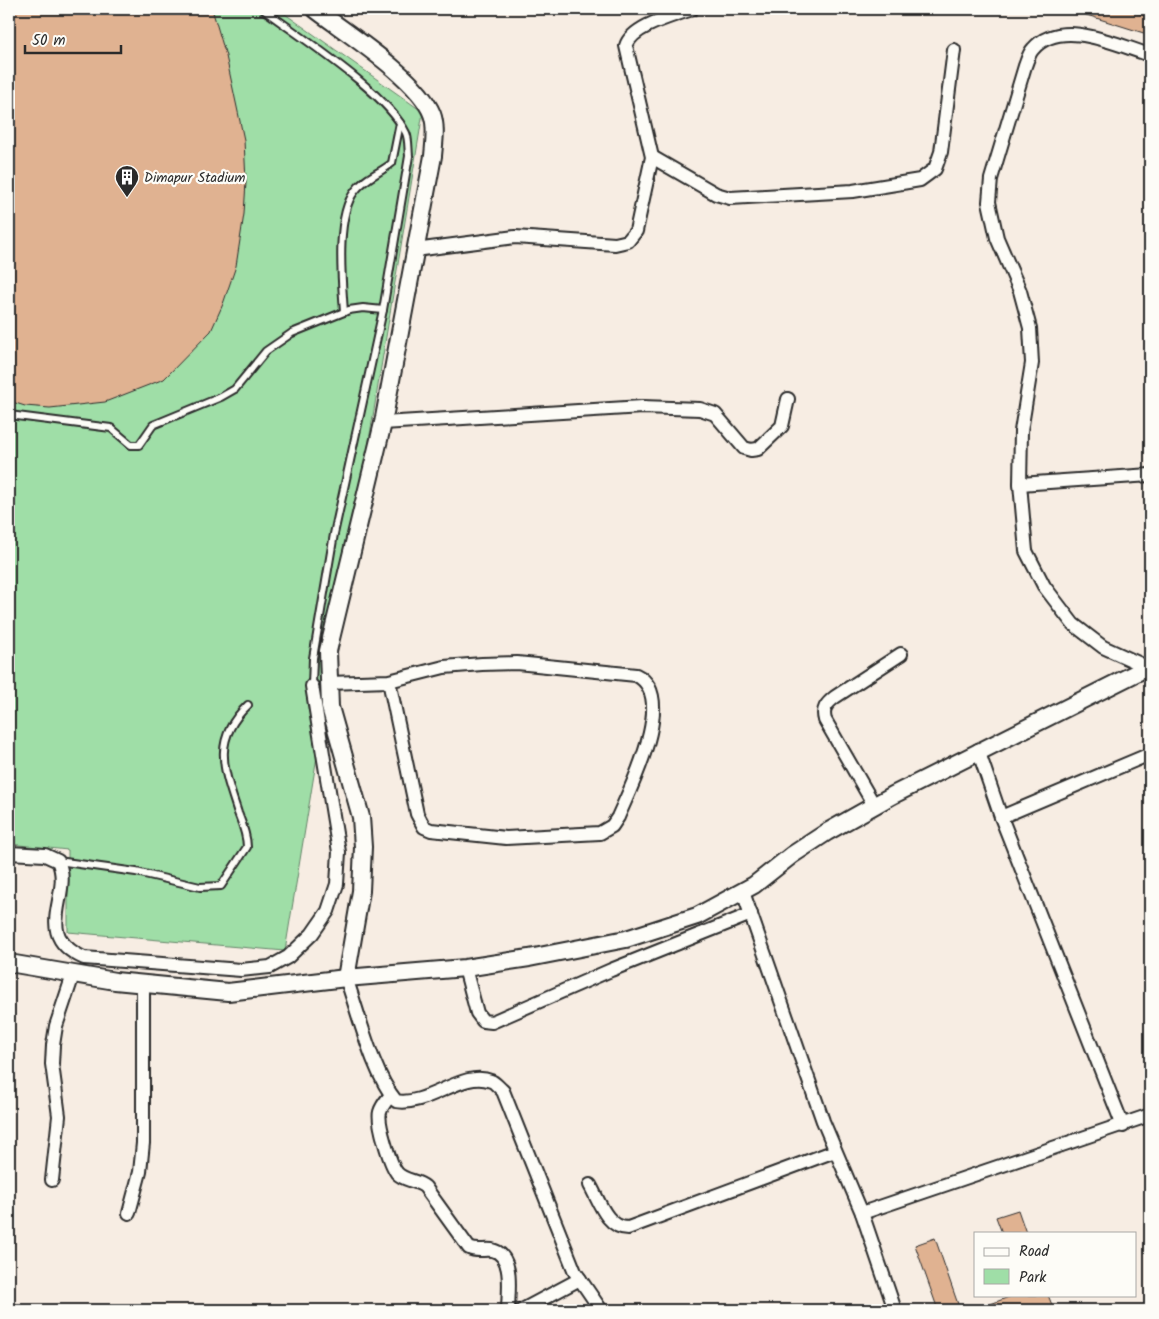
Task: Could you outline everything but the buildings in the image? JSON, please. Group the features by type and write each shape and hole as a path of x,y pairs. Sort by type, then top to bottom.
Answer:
{"street":[{"path":"315,9 395,70 417,92 432,114 435,134 433,156 383,423 328,650 330,707 360,816 363,846 360,890 346,978 376,1065 391,1096 396,1101 414,1102 468,1080 492,1081 503,1091 575,1272 601,1310"},
{"path":"415,250 516,237 615,244 628,241 636,230 652,157 626,46 627,41 636,32 692,9"},
{"path":"1149,666 1103,647 1073,624 1044,586 1026,551 1020,484 1021,431 1032,364 1030,328 1020,290 997,238 988,202 991,179 1025,66 1033,49 1054,35 1076,33 1150,55"},
{"path":"652,157 716,194 730,198 853,191 920,180 935,169 941,152 954,50"},
{"path":"383,423 642,407 700,409 716,414 744,448 751,450 758,449 782,426 788,399"},
{"path":"1020,484 1150,475"},
{"path":"874,805 825,720 823,712 827,704 835,697 901,654"},
{"path":"329,683 389,681 444,667 517,663 636,675 645,679 652,694 647,751 618,817 612,826 600,833 506,838 430,830 424,827 417,814 389,681"},
{"path":"9,963 73,975 228,992 346,978 465,968 529,958 626,938 697,916 743,892 806,846 874,805 978,750 1149,666"},
{"path":"9,852 45,855 58,861 61,873 56,922 59,938 68,951 84,958 241,970 270,967 288,957 312,934 328,911 337,884 339,852 312,686"},
{"path":"978,750 1001,817 1123,1126"},
{"path":"1001,817 1150,754"},
{"path":"743,892 836,1151 862,1213 895,1310"},
{"path":"465,968 477,1013 483,1021 492,1022 610,970 750,914"},
{"path":"52,1180 59,1116 52,1064 53,1045 56,1026 73,975"},
{"path":"129,1213 140,1172 143,1143 143,984"},
{"path":"391,1096 382,1105 379,1114 393,1166 398,1174 406,1179 419,1182 424,1187 469,1248 477,1252 492,1250 500,1254 508,1269 508,1310"},
{"path":"862,1213 1123,1126 1150,1115"},
{"path":"590,1185 612,1224 619,1228 628,1228 836,1151"},
{"path":"522,1310 580,1279"}],"lane":[{"path":"263,9 371,90 400,122 407,135 409,156 383,310 334,534 313,658 312,686"},
{"path":"344,312 340,263 346,209 354,192 361,184 392,163 400,122"},
{"path":"9,415 111,428 130,445 139,444 153,425 176,414 222,397 235,389 266,351 278,341 344,312 363,308 383,310"},
{"path":"58,861 136,872 200,887 221,886 245,853 247,846 245,831 223,762 226,736 238,715 248,705"}],"green space":[{"path":"9,9 278,9 423,112 285,951 68,932 68,850 9,844"}],"place":[{"name":"Dimapur Stadium","path":"127,198"}]}
